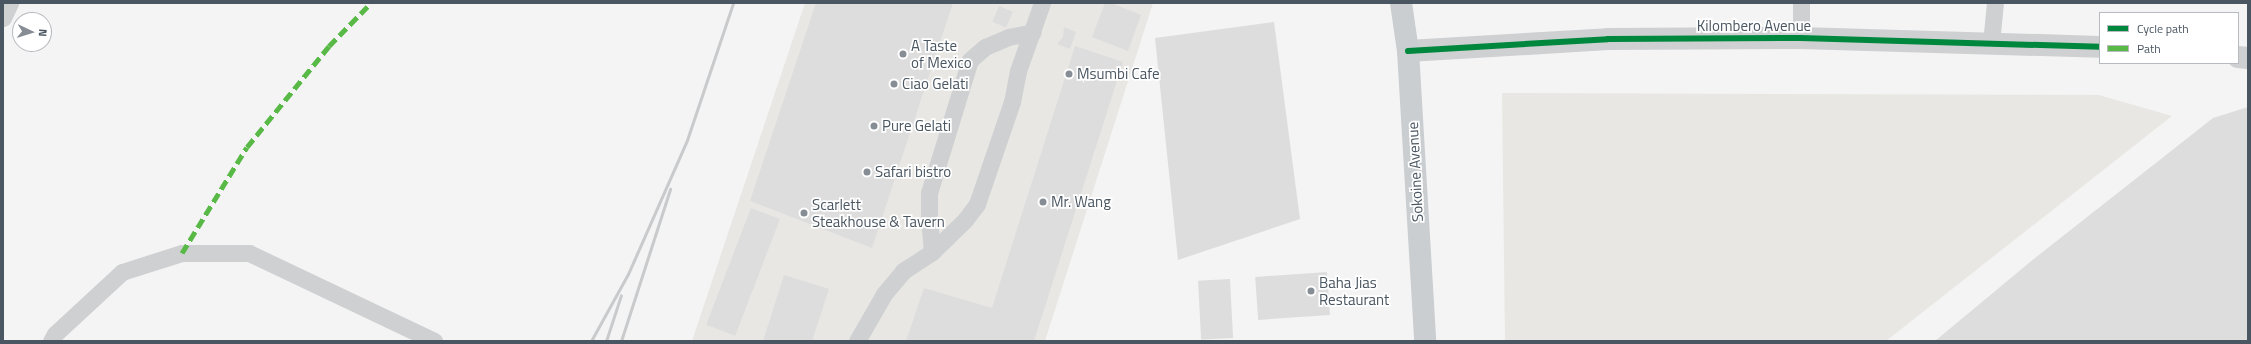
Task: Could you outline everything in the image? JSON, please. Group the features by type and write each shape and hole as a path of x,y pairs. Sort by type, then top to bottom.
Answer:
{"main road":[{"name":"Sokoine Avenue","path":"1401,3 1408,51 1425,341"}],"street":[{"name":"Kilombero Avenue","path":"1408,51 1608,39 1801,38 2099,47"}],"lane":[{"path":"3,18 10,3"},
{"path":"857,341 884,294 903,271 932,252 965,220 977,204 1012,102 1018,71 1042,3"},
{"path":"1801,3 1801,38"},
{"path":"1992,43 1995,3"},
{"path":"932,252 929,219 929,193 970,60 985,47 1008,37 1033,32"},
{"path":"51,341 55,334 122,272 182,252 197,252 249,253 434,341"}],"shaded area":[{"path":"805,3 1153,3 1045,341 692,341"},
{"path":"1502,93 2099,95 2172,116 1886,341 1505,341"}],"building":[{"path":"816,3 953,3 872,248 750,201"},
{"path":"1105,3 1111,3 1141,15 1128,51 1092,37"},
{"path":"999,6 1013,12 1006,28 992,22"},
{"path":"1274,22 1300,219 1178,260 1155,38"},
{"path":"1064,27 1076,32 1070,49 1057,44 1063,37"},
{"path":"1075,46 1123,62 1034,341 906,341 924,288 992,308"},
{"path":"2248,107 2248,341 1935,341 2035,258 2213,118"},
{"path":"751,208 780,219 735,336 706,325"},
{"path":"1327,272 1330,315 1258,320 1255,277"},
{"path":"784,275 829,289 812,341 763,341"},
{"path":"1230,279 1233,338 1201,340 1198,281"}],"railway":[{"path":"591,341 628,274 687,140 733,3"},
{"path":"621,341 670,189"},
{"path":"606,341 621,295"}],"marked path":[{"path":"182,253 247,147 329,46 371,3"}],"cycle path":[{"path":"1408,51 1608,39 1801,38 2099,47"}],"place":[{"name":"A Taste of Mexico","path":"903,54"},
{"name":"Msumbi Cafe","path":"1069,74"},
{"name":"Ciao Gelati","path":"894,84"},
{"name":"Pure Gelati","path":"874,126"},
{"name":"Safari bistro","path":"867,172"},
{"name":"Mr. Wang","path":"1043,202"},
{"name":"Scarlett Steakhouse & Tavern","path":"804,213"},
{"name":"Baha Jias Restaurant","path":"1311,291"}]}
